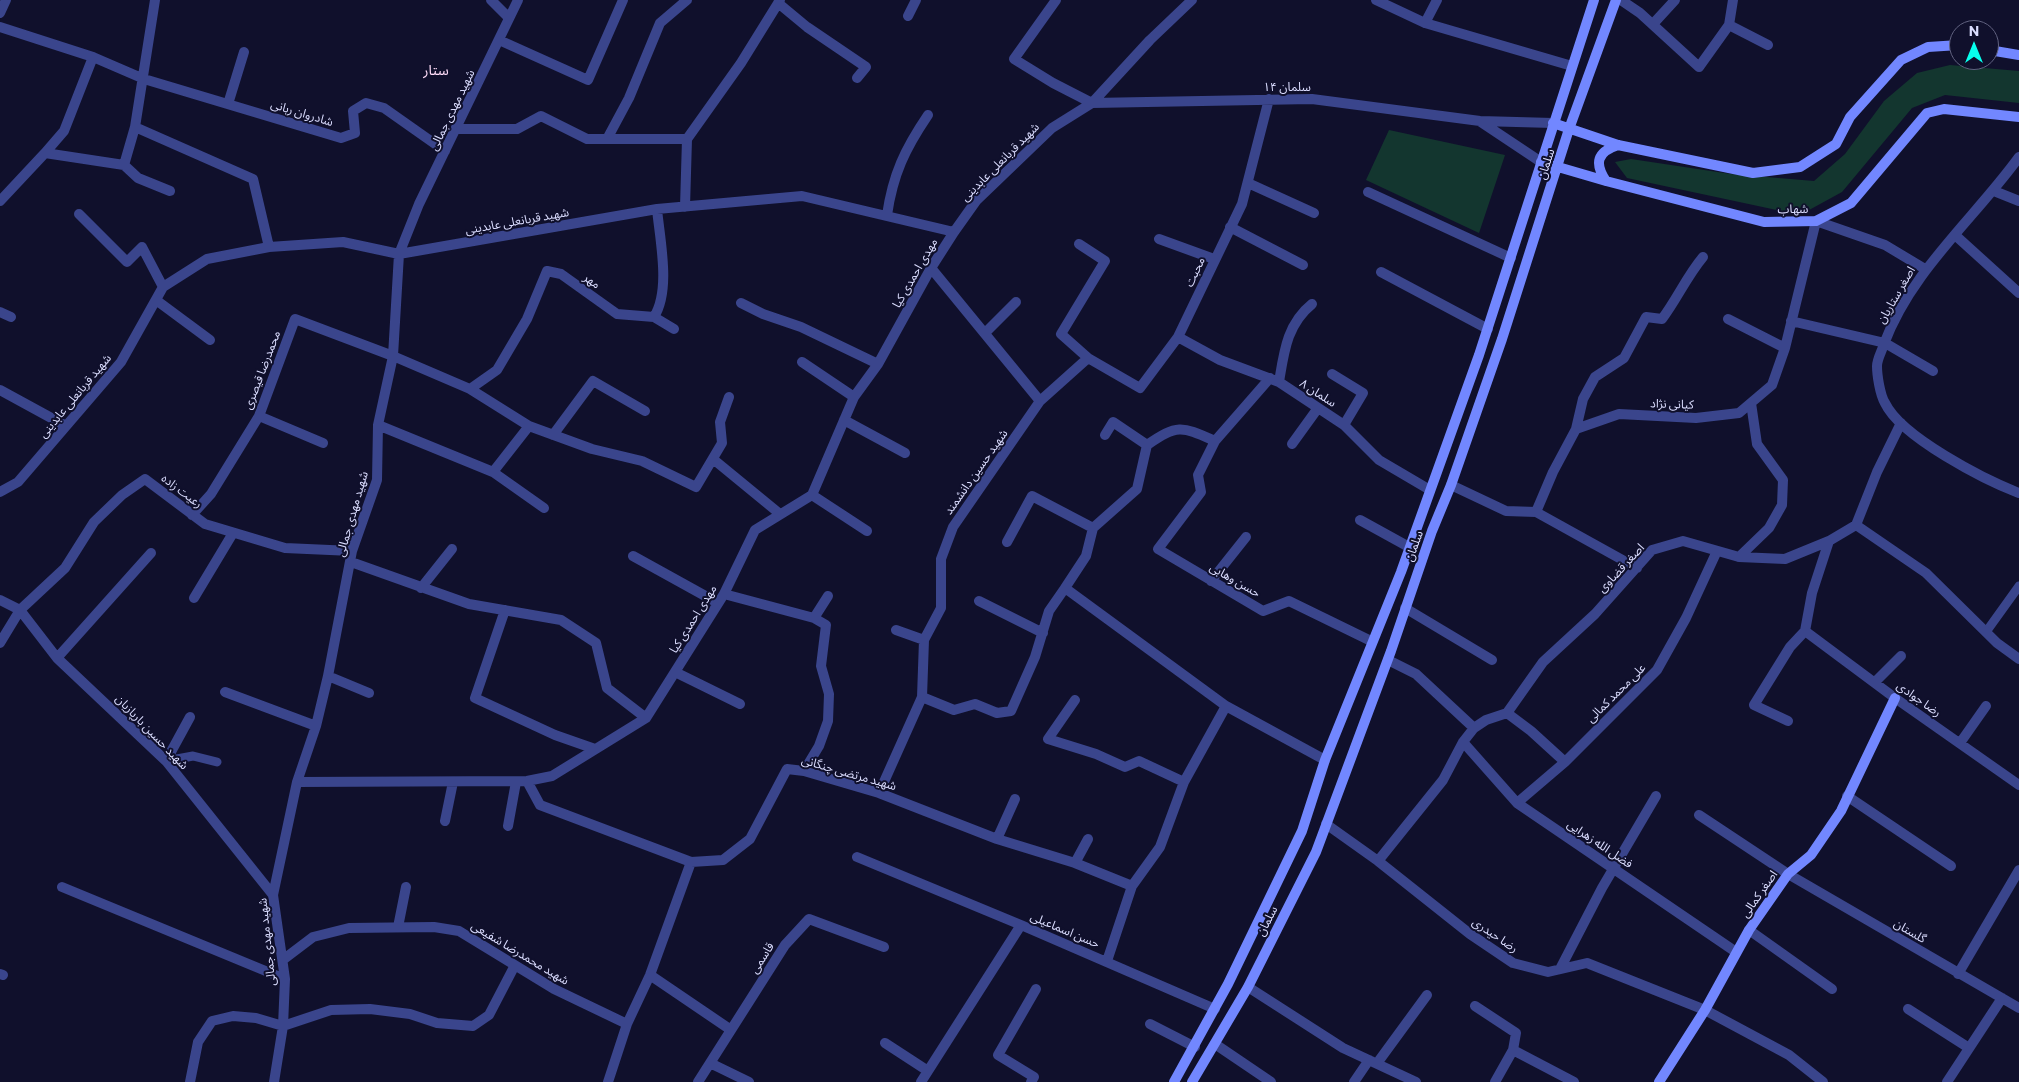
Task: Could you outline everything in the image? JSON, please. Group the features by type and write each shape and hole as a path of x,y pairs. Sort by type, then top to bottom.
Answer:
{"main road":[{"name":"سلمان","path":"1174,1082 1195,1047 1276,890 1302,831 1325,760 1371,642 1390,599 1488,329 1594,0"},
{"name":"سلمان","path":"1192,1082 1248,987 1316,852 1451,485 1502,340 1569,130 1616,0"},
{"path":"1553,123 1569,130 1618,145 1753,173 1800,167 1836,144 1850,118 1901,60 1928,47 1949,46"},
{"path":"1999,52 2019,56"},
{"name":"شهاب","path":"1541,162 1557,168 1764,222 1816,221 1852,203 1927,113 1944,109 2019,117"},
{"path":"1606,181 1599,171 1599,159 1606,149 1618,145"},
{"path":"1390,599 1405,608"},
{"name":"اصغر کمالی","path":"1659,1082 1705,1010 1749,930 1788,874 1811,855 1841,811 1894,698"}],"street":[{"path":"0,13 6,0"},
{"path":"124,165 135,127 155,0"},
{"path":"490,0 509,18"},
{"name":"شهید مهدی جمالی","path":"274,1082 283,1026 285,979 284,959 273,895 296,782 316,726 328,676 352,551 377,480 378,425 394,356 399,254 419,204 518,0"},
{"path":"499,40 588,80 623,0"},
{"path":"607,139 628,98 660,23 687,0"},
{"path":"908,16 916,0"},
{"path":"1056,0 1014,59 1053,83 1092,103"},
{"name":"شهید قربانعلی عابدینی","path":"0,492 18,482 121,362 163,287 207,259 269,246 343,242 399,254 657,209 802,196 954,232 976,201 1052,128 1092,103 1150,40 1192,0"},
{"path":"1376,0 1425,23 1572,66"},
{"path":"1425,23 1437,0"},
{"path":"1621,0 1653,24 1699,67 1729,25 1733,0"},
{"path":"1653,24 1675,0"},
{"path":"685,207 687,139 741,63 779,2 807,27 866,67 857,78"},
{"path":"1729,25 1768,45"},
{"name":"شادروان ربانی","path":"0,27 93,57 144,79 341,138 355,132 354,111 366,103 384,108 445,151"},
{"path":"228,104 244,52"},
{"path":"0,201 64,131 93,57"},
{"name":"محبت","path":"1088,358 1140,388 1178,337 1242,204 1269,99"},
{"name":"سلمان ۱۴","path":"1092,103 1312,99 1480,121 1553,123"},
{"path":"887,215 891,191 905,150 928,115"},
{"path":"457,129 516,129 540,116 587,139 687,139"},
{"name":"سلمان ۱۴","path":"1480,121 1541,162"},
{"path":"135,127 253,179 269,246"},
{"path":"45,152 124,165 138,178 170,191"},
{"name":"اصغر ستاریان","path":"2019,156 1994,191 1925,269 1891,328 1877,365 1884,403 1901,423 1935,449 1993,483 2019,493"},
{"path":"1248,183 1314,213"},
{"path":"1994,191 2019,201"},
{"path":"1368,192 1511,258"},
{"path":"657,209 664,290 661,306 654,317 674,329"},
{"path":"79,214 127,262 142,246 163,287"},
{"path":"1816,221 1885,245 1925,269"},
{"name":"کیانی نژاد","path":"1576,429 1619,414 1696,418 1739,413 1772,385 1785,348 1816,221"},
{"path":"1230,227 1303,265"},
{"name":"مهدی احمدی کیا","path":"296,782 527,781 552,776 646,718 724,594 755,530 812,495 854,397 878,364 931,268 954,232"},
{"path":"1955,235 2019,293"},
{"path":"1159,239 1214,259"},
{"path":"1079,244 1105,261 1061,334 1088,358"},
{"path":"1536,512 1553,472 1576,429 1583,399 1595,377 1624,358 1646,317 1662,319 1703,257"},
{"path":"931,268 1040,401"},
{"name":"مهر","path":"470,389 498,370 527,319 547,271 561,274 617,314 654,317"},
{"path":"1381,272 1488,329"},
{"path":"156,300 210,340"},
{"path":"984,333 1016,302"},
{"path":"741,303 763,314 800,327 878,364"},
{"path":"922,697 954,710 975,704 997,713 1011,711 1043,633 1049,611 1086,556 1094,528 1137,489 1147,445 1168,431 1188,428 1215,441 1274,380 1298,315 1312,304"},
{"path":"0,312 11,317"},
{"name":"محمدرضا قیصری","path":"192,516 211,494 259,416 295,319 394,356"},
{"path":"1728,319 1785,348"},
{"path":"1791,321 1885,343 1933,371"},
{"name":"سلمان ۸","path":"1178,337 1220,360 1274,380 1344,425 1379,460 1430,490"},
{"path":"394,356 470,389 529,426 592,449 642,461 696,487 722,443 720,422 729,397"},
{"name":"شهید حسین دانشمند","path":"879,793 922,697 924,640 942,608 941,560 953,527 1040,401 1088,358"},
{"path":"802,362 854,397"},
{"path":"1332,374 1363,392 1344,425"},
{"path":"552,434 594,381 646,411"},
{"path":"0,390 66,426"},
{"path":"1739,558 1769,528 1782,505 1783,480 1757,444 1751,403"},
{"path":"1292,444 1318,408"},
{"path":"259,416 323,443"},
{"path":"844,420 905,453"},
{"path":"1105,435 1113,422 1147,445"},
{"path":"1901,423 1877,472 1856,525 1926,572 1986,632 2019,659"},
{"path":"378,425 492,472 544,508"},
{"path":"492,472 529,426"},
{"name":"حسن وهابی","path":"1215,441 1198,475 1201,492 1184,512 1158,549 1263,611 1289,601 1371,642"},
{"path":"712,459 780,514"},
{"name":"رعیت زاده","path":"20,610 65,568 94,522 122,495 145,479 205,524 285,548 352,551"},
{"path":"1451,485 1506,511 1536,512 1637,568"},
{"path":"812,495 867,531"},
{"path":"1007,542 1032,496 1094,528"},
{"path":"1360,520 1409,547"},
{"name":"اصغر قضاوی","path":"1507,713 1543,662 1595,614 1652,550 1683,541 1739,558 1785,559 1829,541 1856,525"},
{"path":"194,598 233,533"},
{"path":"1211,581 1246,538"},
{"path":"1788,721 1754,705 1790,647 1805,632 1812,592 1829,541"},
{"path":"422,588 452,549"},
{"name":"علی محمد کمالی","path":"1517,803 1565,762 1657,670 1686,618 1717,551"},
{"path":"57,658 151,553"},
{"path":"633,556 718,603"},
{"path":"351,562 468,604 561,620 596,643 607,688 646,718"},
{"path":"1065,588 1226,706 1325,760"},
{"path":"724,594 814,618 826,625 820,666 830,694 828,721 819,746 804,770"},
{"path":"814,618 828,596"},
{"name":"شهید حسین بارپازیان","path":"0,600 20,610 57,658 166,760 273,895"},
{"path":"979,601 1043,633"},
{"path":"1405,608 1492,660"},
{"path":"0,643 20,610"},
{"path":"504,610 475,698 555,736 595,749"},
{"path":"896,630 924,640"},
{"name":"رضا جوادی","path":"1805,632 1875,682 1894,698 2019,785"},
{"path":"1875,682 1901,656"},
{"path":"1388,660 1416,674 1474,728"},
{"path":"675,672 740,704"},
{"path":"328,676 368,693"},
{"path":"225,692 316,726"},
{"path":"1075,700 1048,739 1096,754 1125,767 1139,761 1184,782"},
{"path":"1107,961 1132,886 1160,847 1184,782 1226,706"},
{"path":"1960,743 1986,706"},
{"path":"1378,862 1443,780 1463,742 1474,728 1486,720 1507,713 1531,731 1565,762"},
{"path":"166,760 190,717"},
{"name":"فضل الله زهرایی","path":"1463,742 1517,803 1736,952"},
{"name":"شهید مرتضی چنگانی","path":"527,781 540,805 691,862 723,860 750,839 787,769 804,770 879,793 997,839 1075,863 1132,886"},
{"path":"446,821 453,782"},
{"path":"508,826 516,782"},
{"path":"1560,969 1614,868 1656,796"},
{"path":"1847,796 1951,866"},
{"path":"997,839 1015,800"},
{"name":"گلستان","path":"1699,815 1788,874 2019,1008"},
{"name":"رضا حیدری","path":"1326,824 1470,934 1513,963 1548,972 1587,963 1705,1010 1789,1055 1823,1082"},
{"path":"1075,863 1088,839"},
{"path":"857,857 1021,925"},
{"path":"608,1082 627,1024 650,975 691,862"},
{"path":"1958,974 2019,870"},
{"path":"62,886 285,979"},
{"path":"398,927 406,887"},
{"name":"قاسمی","path":"698,1082 785,946 809,919 884,947"},
{"name":"حسن اسماعیلی","path":"921,1082 1021,925 1215,1009"},
{"name":"شهید محمدرضا شفیعی","path":"284,959 313,937 350,928 434,927 459,931 514,967 554,989 627,1024"},
{"path":"1749,930 1832,989"},
{"path":"190,1082 198,1042 212,1021 233,1016 256,1018 283,1026 331,1010 370,1009 410,1014 438,1023 472,1026 490,1015 514,967"},
{"path":"650,975 731,1030"},
{"path":"1248,987 1343,1048 1416,1082"},
{"path":"1031,1082 1034,1077 998,1055 1036,989"},
{"path":"1354,1082 1427,995"},
{"path":"1947,1082 2002,998"},
{"path":"1475,1006 1516,1033 1513,1050 1495,1082"},
{"path":"1908,1009 1969,1048"},
{"path":"1150,1024 1195,1047"},
{"path":"885,1043 928,1072"},
{"path":"1215,1044 1271,1082"},
{"path":"1513,1050 1574,1082"},
{"path":"710,1063 750,1082"}],"lane":[{"path":"1986,632 2019,586"},
{"path":"166,760 193,756 217,762"}],"green space":[{"path":"1949,65 1949,70 2019,71 2019,103 1945,95 1912,108 1842,192 1800,215 1627,178 1615,162 1631,159 1731,174 1814,181 1845,154 1884,101 1917,73"},
{"path":"1389,130 1505,155 1479,233 1366,180"}],"district":[{"name":"ستار","path":"436,70"}]}
